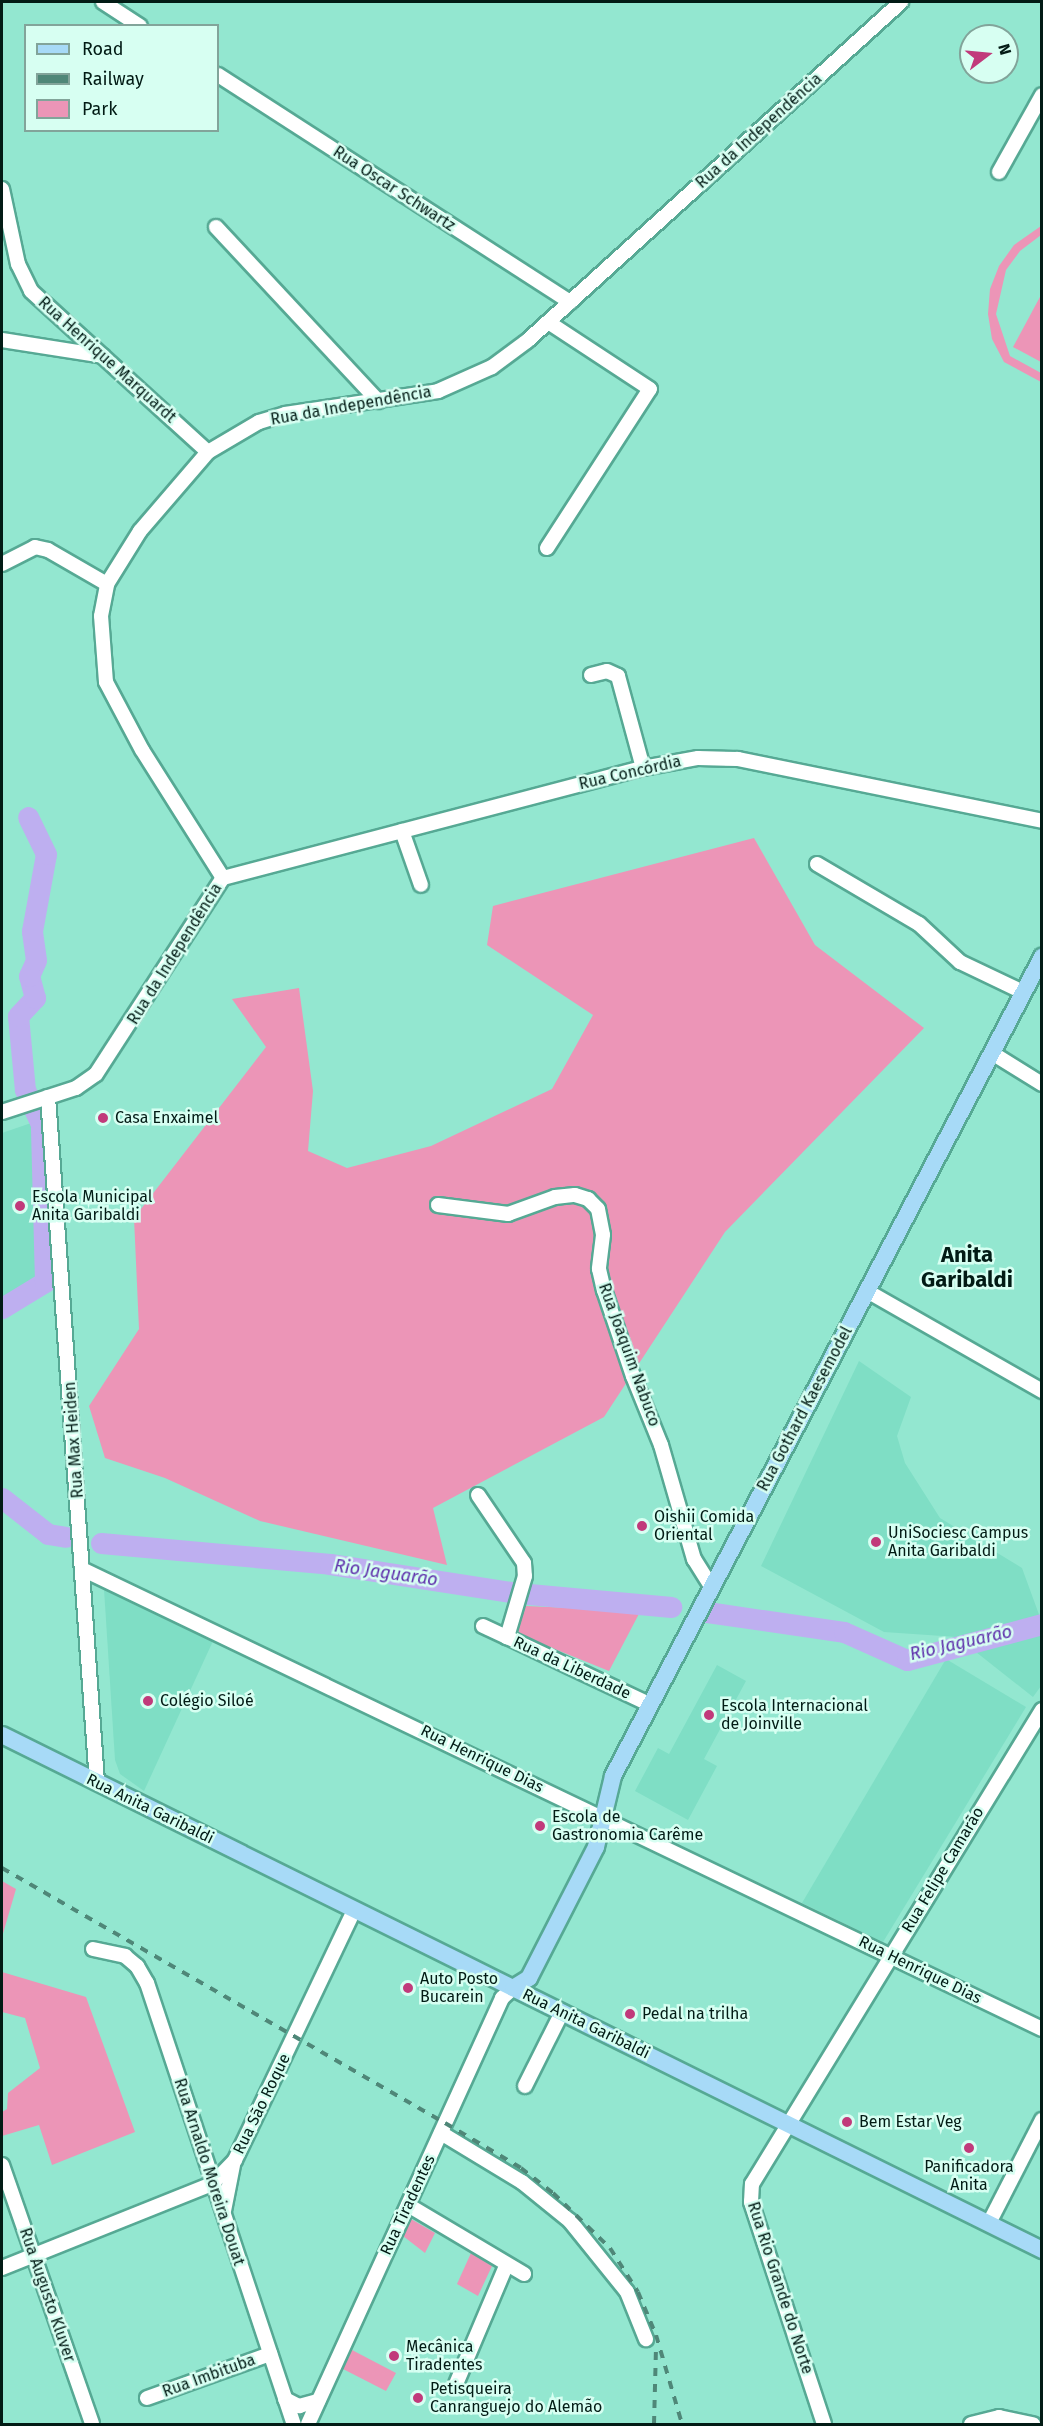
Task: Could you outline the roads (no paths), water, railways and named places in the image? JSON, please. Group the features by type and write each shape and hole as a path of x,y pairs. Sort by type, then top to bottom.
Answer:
{"main road":[{"name":"Rua Gothard Kaesemodel","path":"513,1988 529,1978 596,1847 613,1776 1041,957"},
{"name":"Rua Anita Garibaldi","path":"2,1735 1041,2250"}],"street":[{"path":"103,2 137,24"},
{"name":"Rua da Independência","path":"7,1110 76,1088 96,1074 224,878 142,750 106,682 101,616 107,584 140,531 208,452 236,433 285,414 438,391 492,367 548,322 902,2"},
{"name":"Rua Oscar Schwartz","path":"219,76 570,302"},
{"path":"999,172 1041,95"},
{"name":"Rua Henrique Marquardt","path":"2,189 18,264 31,291 208,452"},
{"path":"216,227 378,401"},
{"path":"547,548 650,389 548,322"},
{"path":"2,340 103,356"},
{"path":"2,564 35,547 48,550 107,584"},
{"path":"591,675 607,671 618,676 643,768"},
{"name":"Rua Concórdia","path":"224,878 643,768 698,758 738,759 1041,821"},
{"path":"402,831 421,885"},
{"path":"817,864 919,924 960,962 1023,992"},
{"path":"992,1053 1041,1084"},
{"name":"Rua Max Heiden","path":"42,1099 84,1570 97,1782"},
{"name":"Rua Joaquim Nabuco","path":"438,1205 508,1214 570,1195 588,1199 598,1209 603,1235 599,1269 603,1290 633,1376 662,1445 694,1559 712,1588"},
{"path":"867,1290 1041,1391"},
{"name":"Rua da Liberdade","path":"478,1496 520,1552 525,1576 507,1637 651,1705"},
{"name":"Rua Henrique Dias","path":"84,1570 1041,2029"},
{"path":"483,1626 507,1637"},
{"name":"Rua Felipe Camarão","path":"788,2123 1041,1710"},
{"name":"Rua São Roque","path":"2,2268 212,2184 235,2160 354,1911"},
{"name":"Rua Arnaldo Moreira Douat","path":"93,1949 125,1956 147,1983 212,2184 294,2424"},
{"name":"Rua Tiradentes","path":"308,2424 502,1998 513,1988"},
{"path":"525,2086 562,2012"},
{"path":"989,2223 1041,2120"},
{"name":"Rua Rio Grande do Norte","path":"788,2123 757,2172 751,2202 824,2424"},
{"path":"441,2133 522,2182 570,2221 627,2292 646,2339"},
{"path":"224,2220 225,2198 235,2160"},
{"name":"Rua Augusto Kluver","path":"2,2165 92,2424"},
{"path":"408,2205 524,2274"},
{"path":"456,2384 507,2264"},
{"name":"Rua Imbituba","path":"147,2398 270,2354"},
{"path":"285,2399 299,2406 318,2401"},
{"path":"971,2424 999,2417 1033,2424"}],"waterway":[{"name":"Rio Jaguarão","path":"2,1308 45,1282 41,1124 25,1090 18,1016 35,998 29,976 36,960 32,931 46,854 28,817"},
{"name":"Rio Jaguarão","path":"2,1498 48,1534 66,1537"},
{"name":"Rio Jaguarão","path":"101,1543 330,1564 518,1593 671,1607"},
{"name":"Rio Jaguarão","path":"707,1612 844,1632 907,1660 1042,1624"}],"railway":[{"path":"2,1868 445,2123 521,2168 553,2193 610,2248 638,2292 656,2335 682,2424"},
{"path":"654,2424 656,2350"}],"place":[{"name":"Casa Enxaimel","path":"103,1118"},
{"name":"Escola Municipal Anita Garibaldi","path":"20,1206"},
{"name":"Oishii Comida Oriental","path":"642,1526"},
{"name":"UniSociesc Campus Anita Garibaldi","path":"876,1542"},
{"name":"Colégio Siloé","path":"148,1701"},
{"name":"Escola Internacional de Joinville","path":"709,1715"},
{"name":"Escola de Gastronomia Carême","path":"540,1826"},
{"name":"Auto Posto Bucarein","path":"408,1988"},
{"name":"Pedal na trilha","path":"630,2014"},
{"name":"Bem Estar Veg","path":"847,2122"},
{"name":"Panificadora Anita","path":"969,2148"},
{"name":"Mecânica Tiradentes","path":"394,2356"},
{"name":"Petisqueira Canranguejo do Alemão","path":"418,2398"}],"district":[{"name":"Anita Garibaldi","path":"967,1266"}]}
